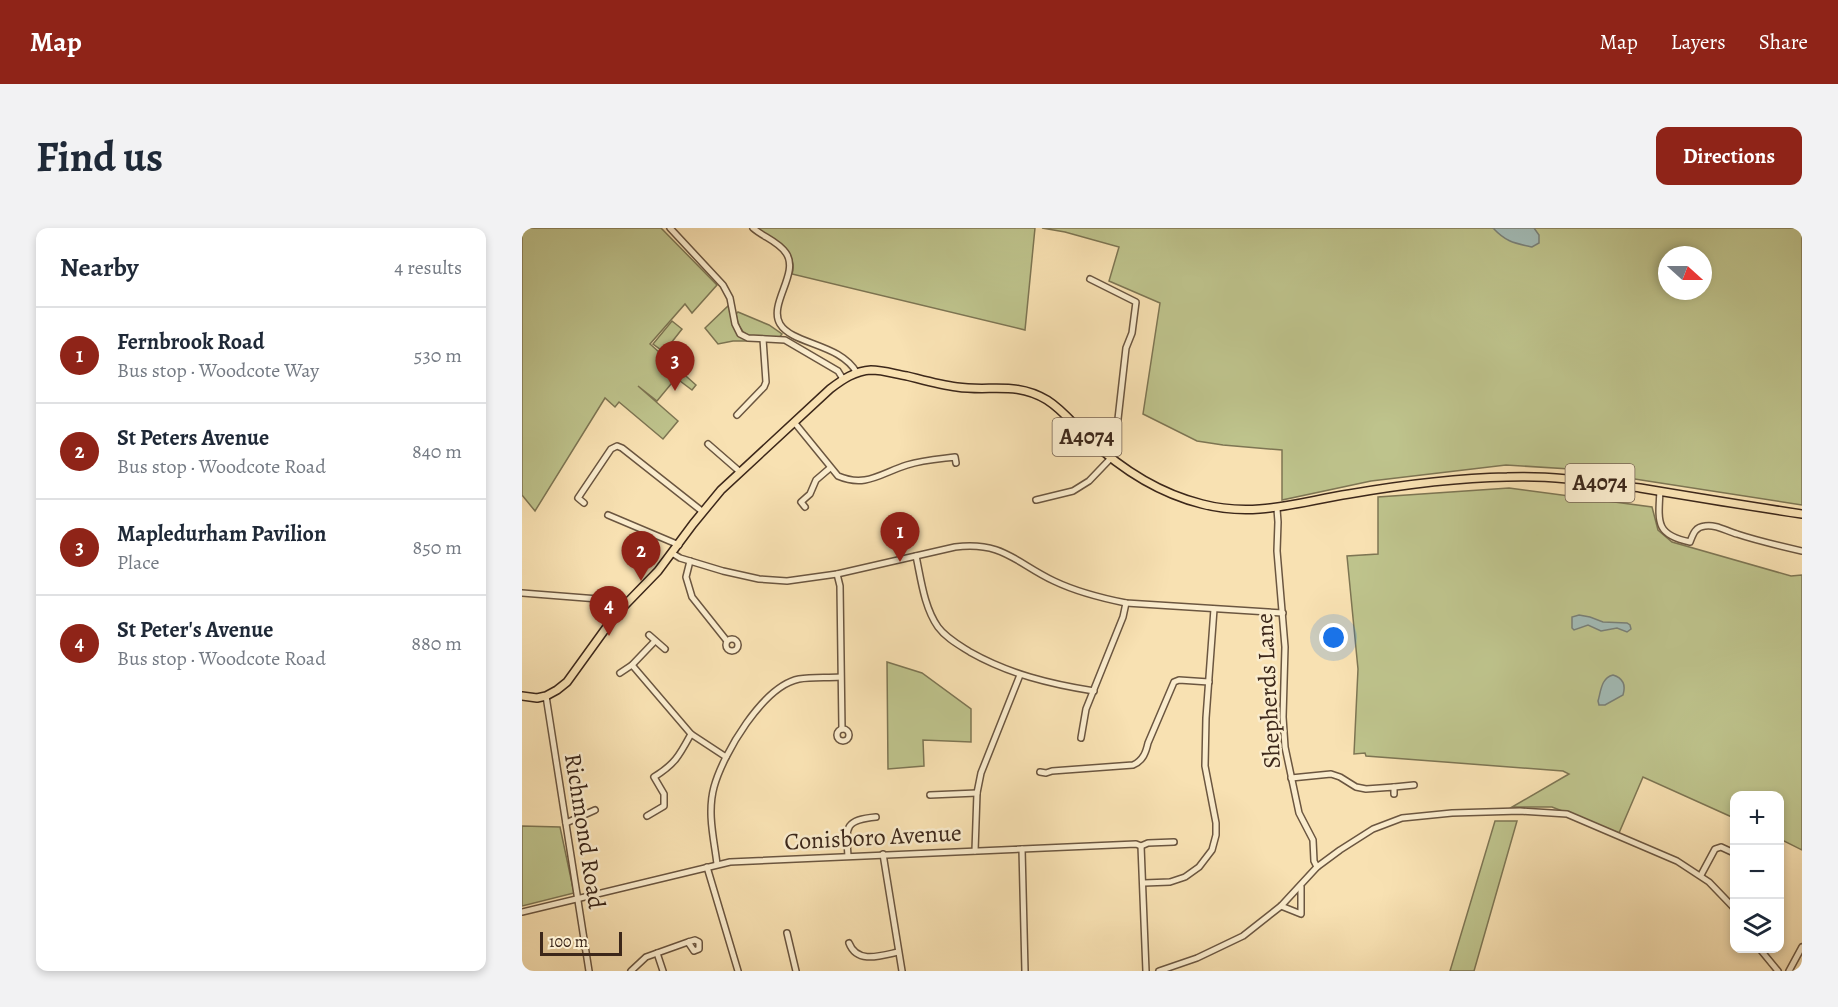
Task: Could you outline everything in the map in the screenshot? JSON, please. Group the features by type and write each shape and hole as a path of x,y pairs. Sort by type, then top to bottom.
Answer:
{"main road":[{"name":"A4074","path":"546,696 567,682 625,605 658,572 703,512 739,471 843,379 856,373 873,370 958,387 1012,388 1027,391 1059,408 1101,450 1130,473 1192,501 1215,507 1240,510 1277,509 1314,500 1397,486 1510,476 1596,482 1802,514"},
{"path":"522,696 537,698 546,696"}],"street":[{"path":"670,228 723,285 730,298 738,331 745,337 784,340 838,371 843,379"},
{"path":"753,228 775,242 788,256 790,266 783,287 778,320 782,327 848,361 856,373"},
{"path":"1090,279 1137,302 1132,333 1126,348 1118,419 1114,431 1101,450"},
{"path":"784,340 790,333"},
{"path":"737,415 742,406 764,387 766,382 763,339"},
{"path":"794,422 830,468 838,476 848,480 870,480 906,465 932,459 956,457"},
{"path":"713,438 707,445 739,471"},
{"path":"584,503 575,496 611,448 617,446 703,512"},
{"path":"1036,500 1073,491 1089,482 1111,458"},
{"path":"801,502 810,494 816,480 830,468"},
{"path":"1660,492 1660,521 1668,535 1676,539 1690,542 1697,529 1708,525 1802,551"},
{"path":"1045,498 1047,505"},
{"name":"Shepherds Lane","path":"1277,509 1277,551 1285,647 1284,737 1299,813 1313,840 1314,861 1317,867"},
{"path":"608,515 678,545"},
{"path":"672,554 759,579 787,581 837,574 971,545 989,547 1010,554 1052,580 1103,598 1126,603 1283,613"},
{"path":"916,556 927,603 938,627 954,642 987,662 1020,675 1056,685 1094,691"},
{"path":"690,561 686,577 692,597 727,641"},
{"path":"837,574 840,586 842,729"},
{"path":"522,593 611,600 625,605"},
{"path":"1081,738 1086,709 1123,617 1126,603"},
{"path":"1143,883 1170,882 1185,877 1200,867 1212,850 1216,835 1216,823 1205,766 1214,609"},
{"path":"649,636 665,649"},
{"path":"620,673 632,665 654,642"},
{"path":"632,665 690,734 726,757"},
{"path":"975,851 977,793 980,776 1020,675"},
{"path":"717,864 710,817 714,788 726,757 740,732 772,693 797,680 840,677"},
{"path":"1040,772 1138,763 1146,753 1148,743 1174,682 1179,680 1209,682"},
{"name":"Richmond Road","path":"546,696 589,971"},
{"path":"647,816 664,806 664,794 654,777 670,767 676,760 690,734"},
{"path":"1291,778 1331,774 1356,787 1366,789 1394,790 1414,785"},
{"path":"930,795 977,793"},
{"path":"566,823 595,810"},
{"path":"1159,971 1197,958 1244,936 1281,906 1301,887 1317,867 1373,828 1402,818 1452,813 1520,811 1567,814 1643,845 1701,875 1730,904"},
{"path":"848,856 846,834 848,827 860,819 876,817"},
{"name":"Conisboro Avenue","path":"522,912 730,862 1136,844 1142,846 1148,843 1173,842"},
{"path":"1142,846 1146,971"},
{"path":"1701,875 1715,849 1721,847 1730,851"},
{"path":"1022,849 1025,971"},
{"path":"883,854 902,971"},
{"path":"707,867 725,944 731,950 738,971"},
{"path":"1281,906 1301,914 1301,887"},
{"path":"787,933 796,971"},
{"path":"631,971 646,957 688,942"},
{"path":"849,942 852,950 858,956 869,957 898,952"},
{"path":"1789,971 1802,947"},
{"path":"657,953 663,971"},
{"path":"1764,953 1778,971"}],"green space":[{"path":"526,228 661,228 717,285 692,313 685,304 650,344 696,385 692,390 676,378 657,401 638,386 678,421 663,439 619,402 615,407 605,398 535,511 522,495 522,233"},
{"path":"756,228 1035,228 1025,330 792,274 793,266 788,252"},
{"path":"1042,228 1802,228 1802,505 1570,469 1506,465 1371,481 1282,500 1282,450 1197,441 1143,414 1160,303 1109,281 1119,247"},
{"path":"728,306 735,330 748,341 718,344 705,328"},
{"path":"738,312 769,325 782,334 779,338 750,336 741,329 738,323 736,314"},
{"path":"672,321 682,329 664,352 653,344"},
{"path":"1509,488 1652,507 1658,530 1672,542 1791,576 1802,575 1802,850 1784,841 1784,791 1730,791 1730,816 1643,777 1619,833 1552,807 1512,807 1569,774 1563,771 1366,756 1365,753 1354,754 1358,669 1347,556 1378,554 1378,497"},
{"path":"887,662 922,673 971,709 971,742 923,740 924,766 888,769"},
{"path":"1495,821 1517,821 1474,971 1450,971"},
{"path":"522,826 560,827 574,893 522,906"}],"water":[{"path":"1493,228 1534,228 1539,235 1539,243 1532,247 1515,243"},
{"path":"1579,615 1603,622 1627,623 1631,629 1627,632 1617,628 1601,631 1588,625 1574,630 1572,617"},
{"path":"1613,675 1623,682 1623,695 1605,705 1599,705 1602,685"}],"place":[{"name":"Mapledurham Pavilion","path":"675,391"},
{"name":"Fernbrook Road","path":"900,562"},
{"name":"St Peters Avenue","path":"641,581"},
{"name":"St Peter's Avenue","path":"609,636"}]}
